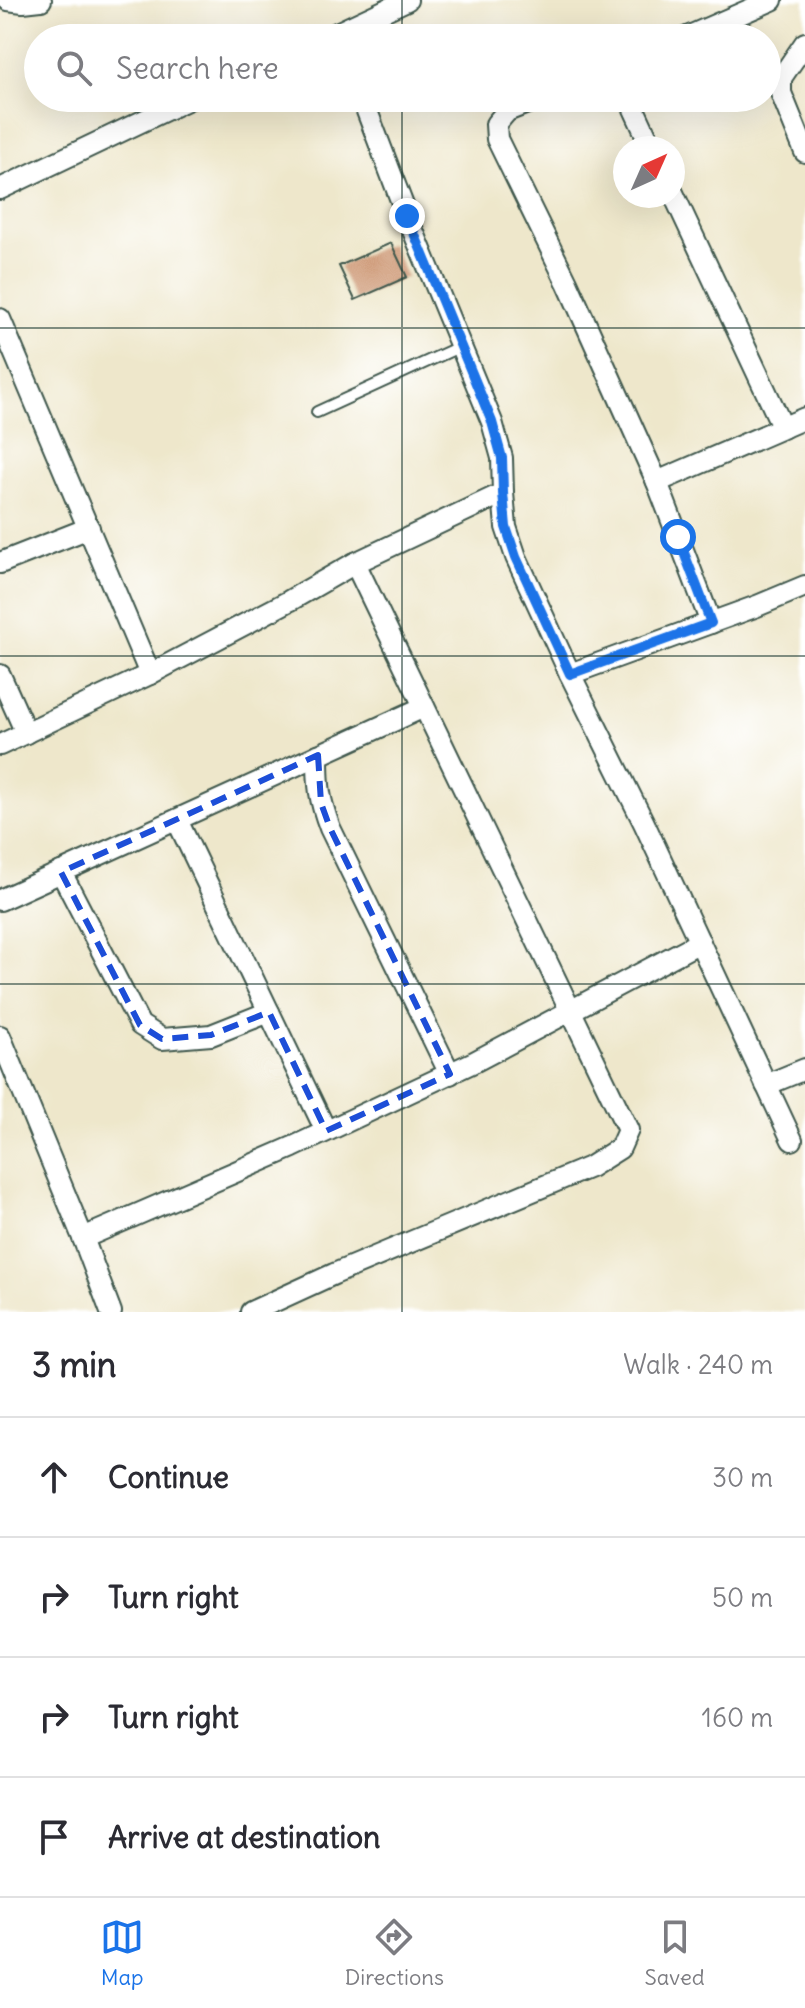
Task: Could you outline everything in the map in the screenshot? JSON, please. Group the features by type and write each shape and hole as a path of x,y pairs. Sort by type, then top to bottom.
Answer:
{"street":[{"path":"8,0 41,0"},
{"path":"358,24 407,0"},
{"path":"717,24 772,0"},
{"path":"805,43 781,78 781,93 805,152"},
{"path":"0,189 162,112"},
{"path":"367,112 492,422 502,458 506,527 516,557 792,1140"},
{"path":"506,112 496,124 497,139 567,282 657,482 711,623"},
{"path":"635,112 646,136"},
{"path":"680,208 783,428"},
{"path":"0,319 150,674"},
{"path":"657,482 805,418"},
{"path":"0,745 150,674 355,563 503,493"},
{"path":"0,563 89,528"},
{"path":"251,1312 590,1167 620,1148 628,1130 355,563"},
{"path":"570,674 805,586"},
{"path":"0,675 26,733"},
{"path":"0,900 424,707"},
{"path":"318,755 321,803 330,828 450,1074"},
{"path":"177,820 326,1131"},
{"path":"61,872 140,1025 162,1039 211,1035 269,1012"},
{"path":"83,1238 450,1074 700,942"},
{"path":"0,1036 111,1312"},
{"path":"766,1085 805,1069"}],"lane":[{"path":"317,412 461,346"}],"highlighted area":[{"path":"318,755 321,803 330,828 450,1074 326,1131 269,1012 211,1035 162,1039 140,1025 61,872"}],"building":[{"path":"391,243 407,277 355,300 339,266"}],"route":[{"path":"407,216 492,422 502,458 506,527 516,557 570,674 711,623 678,537"}]}
